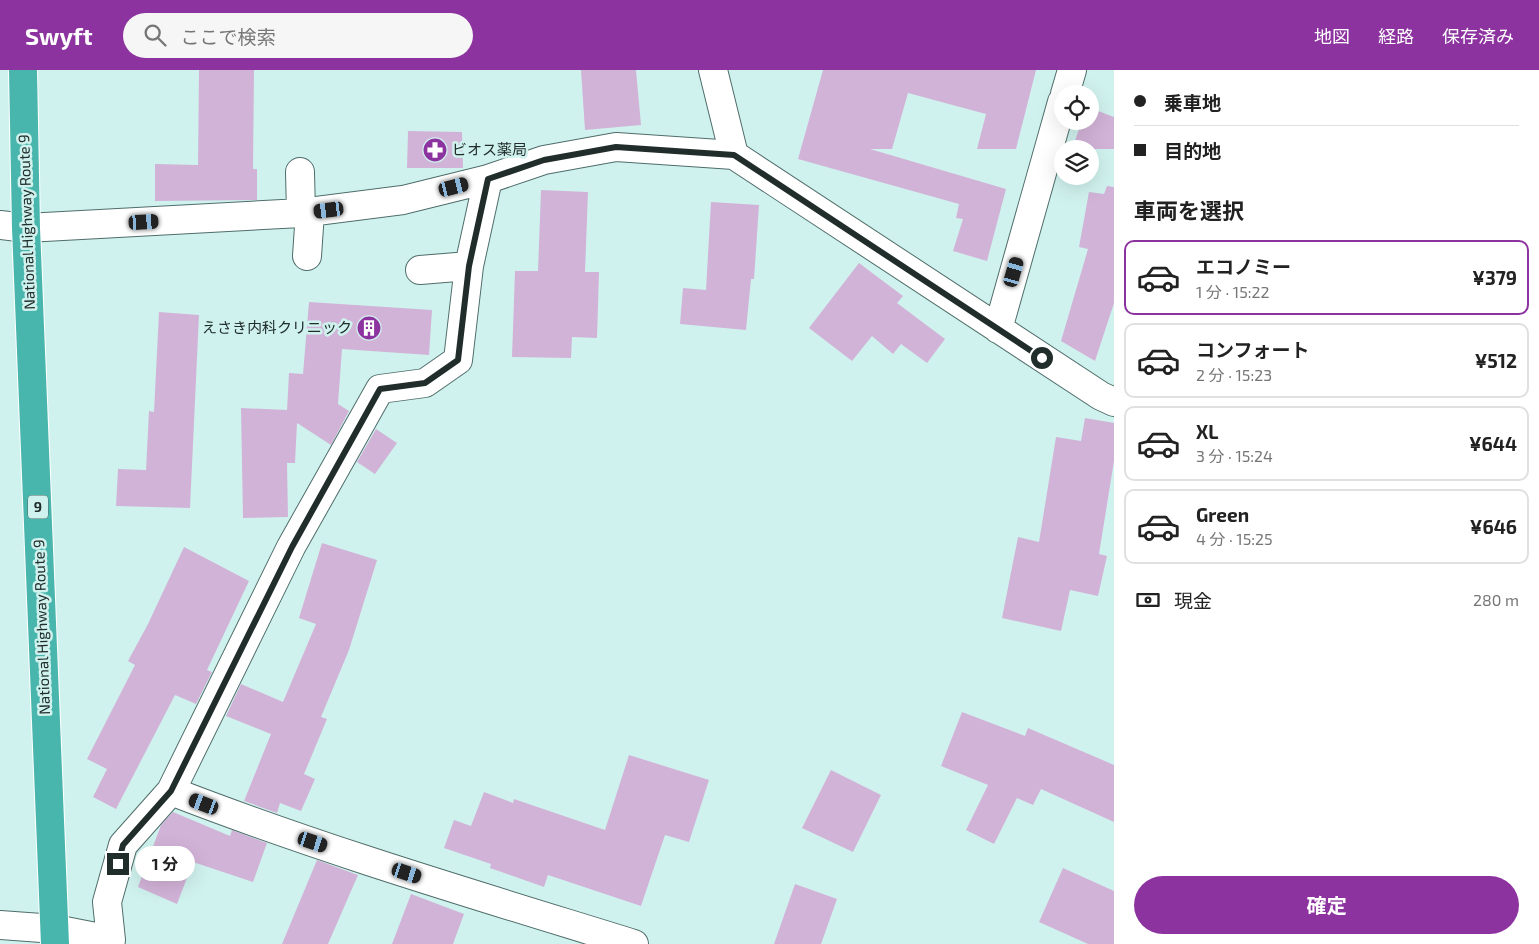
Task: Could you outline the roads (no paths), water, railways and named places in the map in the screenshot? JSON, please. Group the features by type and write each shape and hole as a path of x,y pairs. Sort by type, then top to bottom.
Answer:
{"highway":[{"name":"National Highway Route 9","path":"23,70 13,227 55,936"}],"street":[{"path":"713,70 734,155"},
{"path":"1068,85 1072,70"},
{"path":"998,329 1054,130"},
{"path":"13,227 306,213 402,200 488,179 544,160 616,147 734,155 1101,396 1114,402"},
{"path":"300,172 306,213 307,256"},
{"path":"0,926 55,936 111,942 107,902 123,845 171,791 292,547 380,389 425,383 458,360 469,266 488,179"},
{"path":"420,270 469,266"},
{"path":"171,791 247,820 634,944"}],"place":[{"name":"ビオス薬局","path":"435,150"},
{"name":"えさき内科クリニック","path":"369,328"}]}
